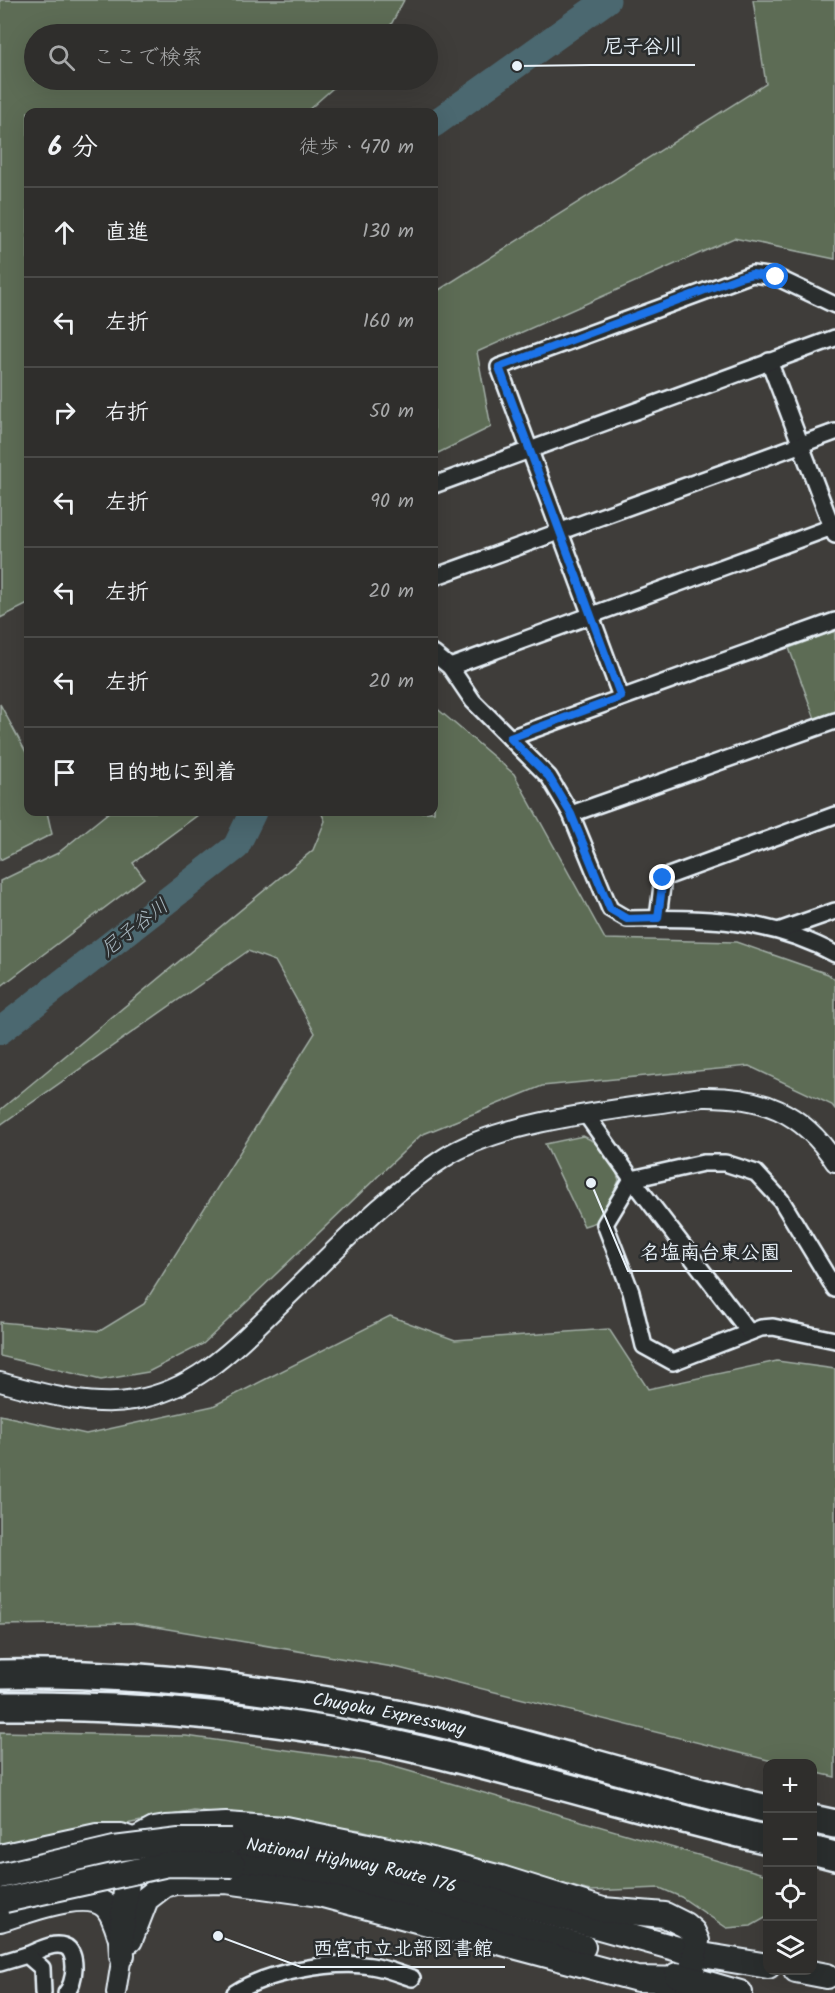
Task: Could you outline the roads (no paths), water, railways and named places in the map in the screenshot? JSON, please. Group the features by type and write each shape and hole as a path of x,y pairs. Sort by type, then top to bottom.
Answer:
{"highway":[{"name":"Chugoku Expressway","path":"0,1674 133,1677 225,1685 320,1700 407,1716 497,1737 763,1808"},
{"name":"Chugoku Expressway","path":"0,1706 134,1709 317,1729 486,1766 763,1839"},
{"path":"817,1820 835,1824"},
{"path":"226,1825 296,1831 417,1856 501,1878 603,1910 665,1915 693,1932 697,1941 689,1986 637,1978 318,1894 226,1881 174,1882 164,1885 146,1899 125,1944 130,1853 134,1841 154,1830 226,1825"},
{"path":"0,1857 97,1836 121,1836 134,1841"},
{"name":"National Highway Route 176","path":"0,1876 114,1849 179,1841 351,1881 689,1986 740,1993"},
{"path":"817,1851 835,1856"},
{"name":"National Highway Route 176","path":"2,1907 168,1864 232,1853 392,1869 696,1954 763,1965"},
{"path":"2,1907 75,1898 94,1899 106,1906 125,1944"},
{"path":"817,1974 827,1976"}],"street":[{"path":"621,697 499,367 752,274 776,277 835,305"},
{"path":"438,483 835,338"},
{"path":"450,667 589,614 834,529 769,361"},
{"path":"438,576 835,432"},
{"path":"510,738 835,621"},
{"path":"438,657 450,667 473,701 549,777 571,814 610,909 627,919 738,921 781,930 835,954"},
{"path":"571,814 835,721"},
{"path":"658,918 663,878 835,815"},
{"path":"781,930 835,911"},
{"path":"0,1382 30,1390 94,1401 132,1401 165,1392 222,1360 379,1211 445,1157 503,1132 702,1097 736,1096 765,1104 792,1117 812,1134 835,1162"},
{"path":"587,1116 632,1179 749,1332"},
{"path":"835,1289 781,1200 756,1173 725,1163 703,1163 632,1179 605,1224 631,1292 644,1346 673,1362 749,1332 773,1327 835,1340"},
{"path":"116,1993 125,1944"},
{"path":"0,1963 52,1946 64,1946 70,1951 74,1962 71,1983 66,1993"},
{"path":"27,1955 42,1968 44,1993"},
{"path":"235,1993 284,1973 336,1966 371,1966 412,1978"}],"waterway":[{"name":"尼子谷川","path":"438,121 607,0"},
{"name":"尼子谷川","path":"0,1031 236,847 251,816"}],"place":[{"name":"尼子谷川","path":"517,66"},
{"name":"名塩南台東公園","path":"591,1183"},
{"name":"西宮市立北部図書館","path":"218,1936"}]}
